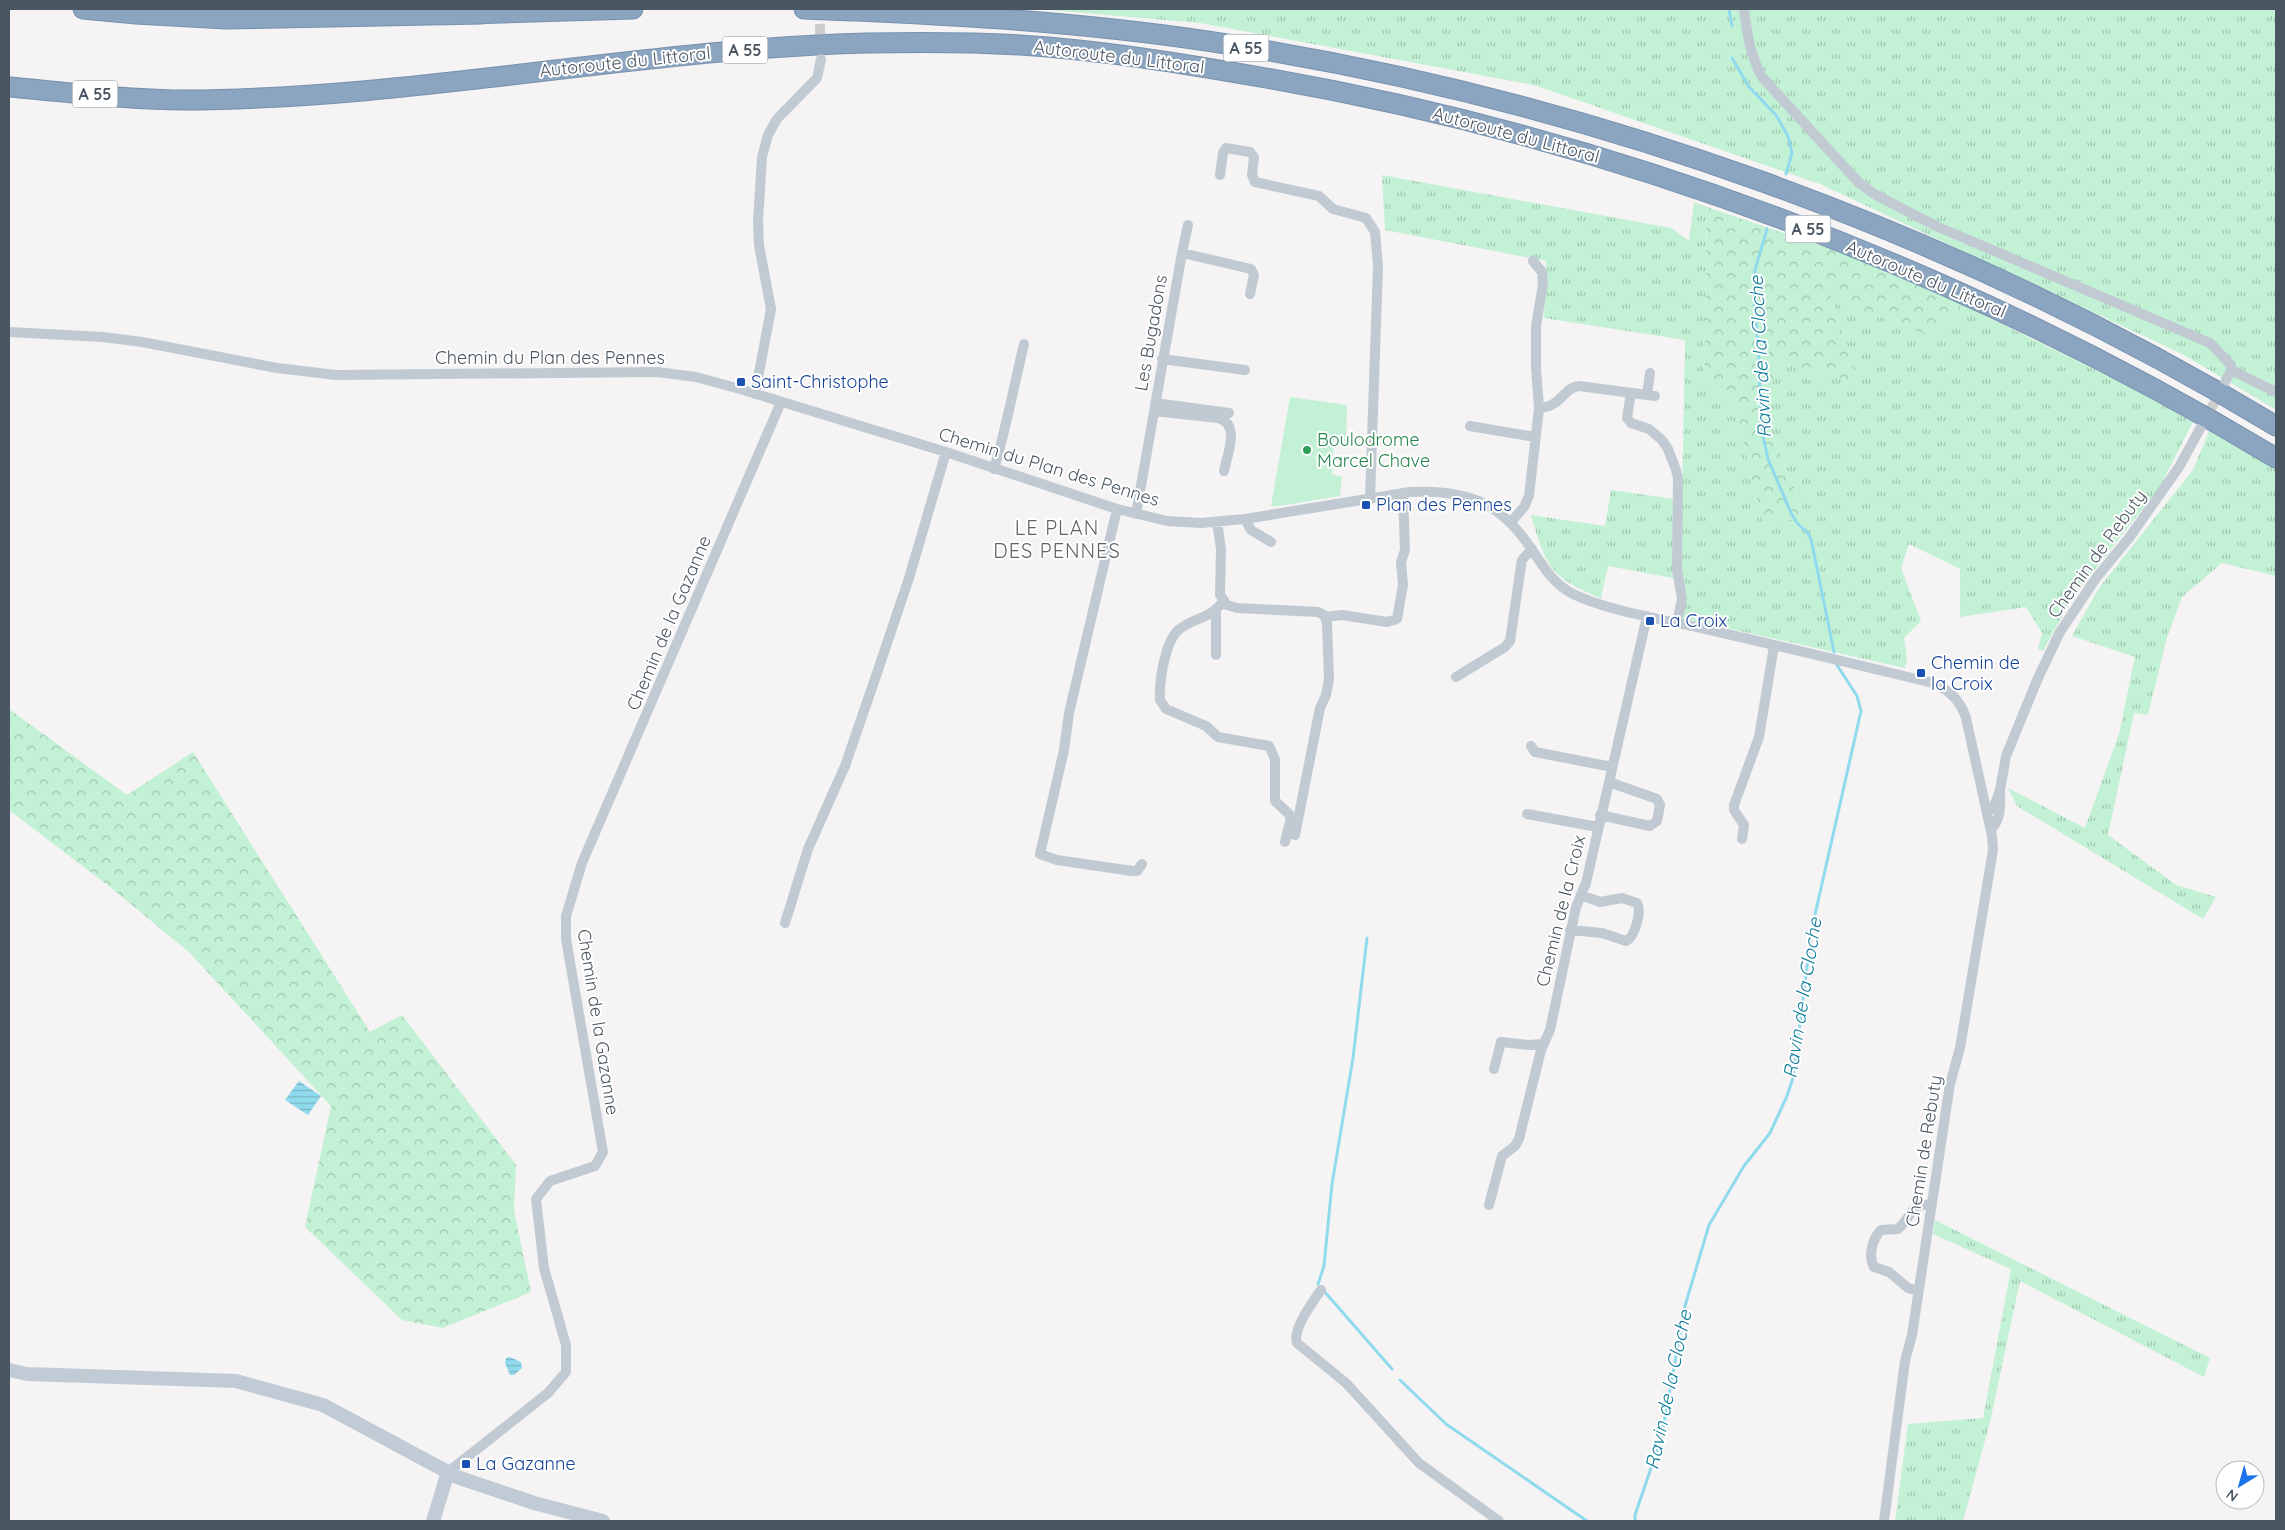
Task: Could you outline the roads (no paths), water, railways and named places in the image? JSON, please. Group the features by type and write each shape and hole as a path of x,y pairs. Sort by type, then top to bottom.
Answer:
{"highway":[{"path":"83,9 226,19 633,9"},
{"path":"262,9 482,14"},
{"name":"Autoroute du Littoral","path":"804,9 966,15 1094,27 1208,41 1406,78 1588,125 1799,196 1895,233 2058,306 2226,395 2276,426"},
{"name":"Autoroute du Littoral","path":"9,87 182,100 344,93 439,84 622,61 779,47 870,43 1024,45 1202,68 1327,90 1519,134 1701,190 1791,222 1885,260 2048,332 2210,418 2276,458"},
{"path":"9,98 74,103 182,100"}],"main road":[{"path":"9,1370 27,1374 236,1381 322,1405 448,1472 534,1503 603,1521"},
{"path":"433,1521 448,1472"}],"street":[{"path":"1744,9 1751,52 1762,77 1774,93 1859,183 1876,195 1936,226 2210,343 2231,365 2231,370 2225,382"},
{"path":"756,394 771,309 759,245 758,222 762,156 768,135 777,119 817,78 821,59"},
{"path":"1220,175 1223,153 1226,148 1250,152 1254,157 1252,175 1255,182 1319,196 1330,207 1366,218 1372,224 1375,232 1378,266 1370,498"},
{"path":"1182,253 1188,225"},
{"name":"Les Bugadons","path":"1136,514 1182,253 1251,269 1254,275 1250,294"},
{"path":"1511,522 1524,507 1529,496 1539,408 1536,368 1536,326 1543,278 1540,267 1534,261"},
{"name":"Chemin du Plan des Pennes","path":"9,332 103,337 142,342 277,368 336,375 657,372 696,377 946,452 1117,509 1167,521 1217,522 1245,519 1370,498 1430,491 1466,496 1492,507 1511,522 1555,582 1570,593 1647,616 1929,682 1950,692 1961,706 1966,718 1991,829"},
{"path":"994,469 1003,438 1024,344"},
{"path":"1162,359 1245,370"},
{"path":"2231,370 2276,392"},
{"path":"1539,408 1553,406 1576,386 1651,396 1650,373"},
{"path":"1631,393 1627,418 1631,423 1649,429 1662,440 1672,458 1678,479 1677,570 1682,598 1677,623"},
{"name":"Chemin de la Gazanne","path":"448,1472 548,1393 566,1372 566,1345 544,1268 536,1199 550,1181 595,1166 603,1152 566,940 566,916 582,863 781,402"},
{"path":"1154,407 1229,413"},
{"path":"1154,407 1218,418 1227,422 1231,427 1232,434 1224,471"},
{"path":"1470,426 1535,436"},
{"name":"Chemin de Rebuty","path":"1884,1521 1904,1361 1912,1335 1950,1084 1960,1048 1993,850 1991,829 1996,824 1999,813 2000,790 2006,756 2038,678 2060,632 2096,578 2129,538 2179,467 2201,427"},
{"path":"785,923 808,849 844,766 877,673 909,578 946,452"},
{"path":"1217,522 1221,549 1220,595 1223,602 1237,608 1318,612 1326,617 1342,615 1387,622 1394,620 1398,616 1403,585 1401,562 1405,550 1402,494"},
{"path":"1117,509 1069,713 1064,750 1040,854 1057,860 1132,871 1137,871 1142,864"},
{"path":"1245,519 1251,530 1272,542"},
{"path":"1456,677 1505,647 1510,641 1522,560 1532,549"},
{"path":"1223,602 1216,611 1187,624 1175,633 1167,650 1160,700 1166,709 1206,726 1218,737 1265,744 1272,750 1275,759 1275,801 1288,812 1290,818 1285,842"},
{"path":"1216,611 1216,655"},
{"name":"Chemin de la Croix","path":"1489,1205 1502,1156 1516,1146 1519,1139 1543,1044 1550,1030 1570,930 1586,883 1647,616"},
{"path":"1295,835 1320,708 1326,695 1329,679 1326,617"},
{"path":"1742,839 1744,825 1734,810 1734,804 1759,737 1774,646"},
{"path":"1531,746 1535,752 1612,766"},
{"path":"1600,815 1650,826 1657,821 1660,806 1657,799 1609,782"},
{"name":"Chemin de Rebuty","path":"1987,814 1995,804 2000,790"},
{"path":"1527,814 1598,827"},
{"path":"1570,930 1602,933 1626,941 1632,935 1640,909 1637,903 1622,898 1600,902 1581,895"},
{"path":"1494,1069 1501,1042 1529,1045 1543,1044"},
{"path":"1918,1291 1908,1288 1889,1272 1874,1267 1871,1257 1872,1247 1875,1237 1881,1230 1898,1229 1916,1206 1922,1204 1932,1205"},
{"path":"1321,1290 1299,1328 1296,1338 1297,1343 1346,1383 1419,1463 1499,1521"}],"water":[{"path":"299,1081 321,1096 308,1115 285,1100"},
{"path":"510,1357 521,1362 522,1368 514,1375 510,1375 505,1363 506,1358"}],"waterway":[{"name":"Ravin de la Cloche","path":"1729,9 1732,26"},
{"name":"Ravin de la Cloche","path":"1732,58 1749,87 1776,115 1788,136 1792,153 1786,174"},
{"name":"Ravin de la Cloche","path":"1767,229 1755,270 1754,298 1759,359 1761,427 1768,459 1792,515 1811,539 1834,652"},
{"name":"Ravin de la Cloche","path":"1635,1521 1635,1515 1661,1439 1685,1306 1709,1225 1744,1166 1770,1133 1793,1078 1812,928 1861,711 1857,696 1837,665"},
{"path":"1318,1284 1324,1266 1332,1184 1353,1058 1367,938"},
{"path":"1324,1291 1392,1369"},
{"path":"1400,1380 1446,1424 1587,1521"}],"tunnel":[{"path":"819,9 821,48"},
{"path":"2204,422 2221,390"}],"place":[{"name":"Saint-Christophe","path":"741,382"},
{"name":"Boulodrome Marcel Chave","path":"1307,450"},
{"name":"Plan des Pennes","path":"1366,505"},
{"name":"La Croix","path":"1650,621"},
{"name":"Chemin de la Croix","path":"1921,673"},
{"name":"La Gazanne","path":"466,1464"}],"district":[{"name":"LE PLAN DES PENNES","path":"1057,540"}]}
